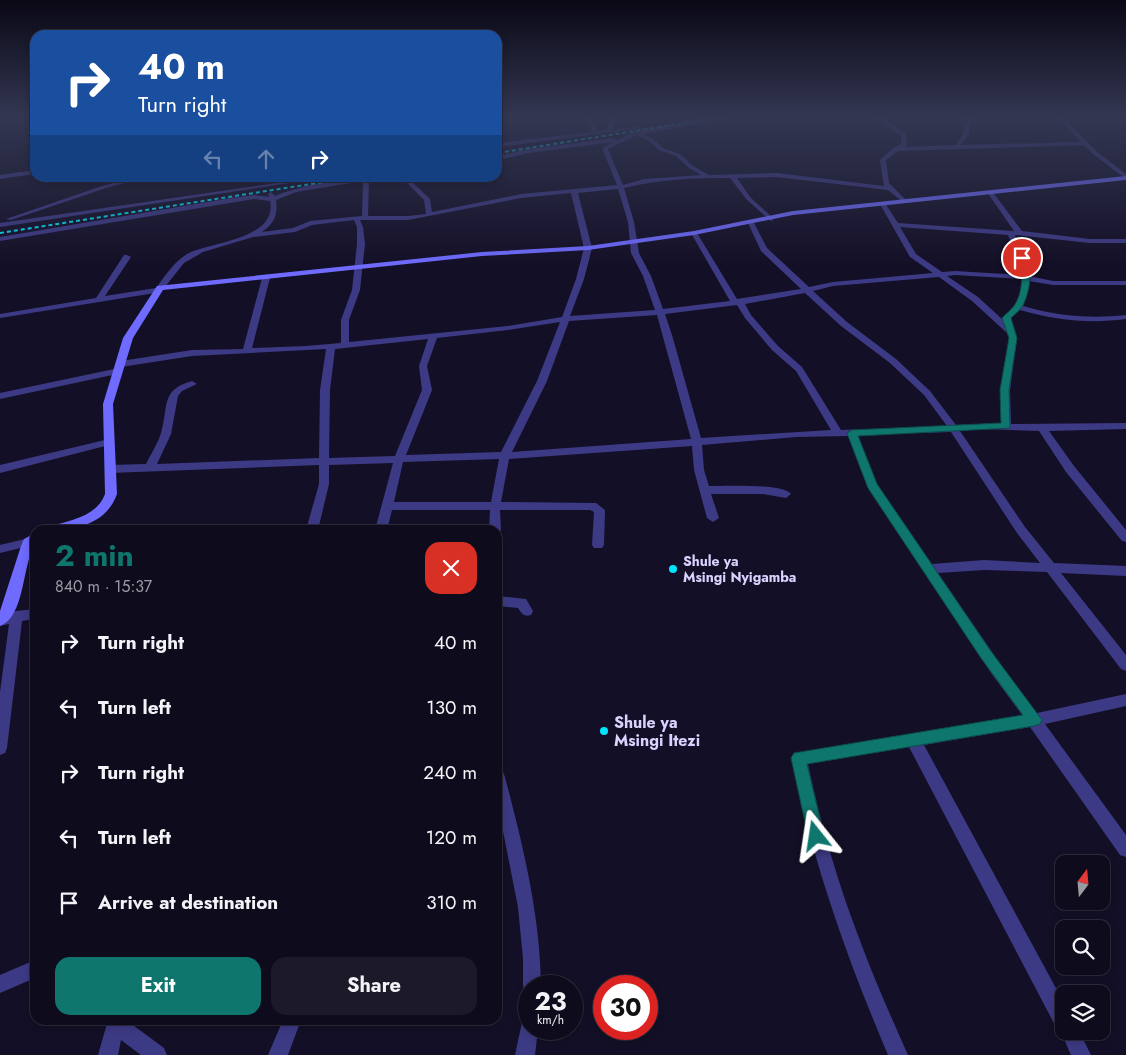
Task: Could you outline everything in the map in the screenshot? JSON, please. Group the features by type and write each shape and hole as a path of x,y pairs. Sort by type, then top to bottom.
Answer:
{"street":[{"path":"613,167 632,222 632,242 635,253 661,311 697,442 699,470 713,518"},
{"path":"692,167 706,175"},
{"path":"883,167 884,178 888,188 904,201"},
{"path":"1114,167 1126,178"},
{"path":"0,177 30,173"},
{"path":"67,525 94,516 104,510 110,494 108,404 128,338 159,289 180,263 190,255 255,234 294,230 314,222 365,217 408,218 521,196 621,187 644,181 706,175 733,177 777,175 888,188"},
{"path":"733,177 749,199 771,219"},
{"path":"0,316 54,309 100,298 159,289 482,254 588,248 694,233 771,219 793,213 1126,178"},
{"path":"0,221 124,182"},
{"path":"0,226 265,182"},
{"path":"255,234 271,220 274,213 271,182"},
{"path":"0,239 231,200 254,197 272,199 295,190 343,182"},
{"path":"365,217 367,182"},
{"path":"409,182 427,199 429,215"},
{"path":"494,525 495,507 506,455 542,382 580,279 588,248 574,191"},
{"path":"990,192 1016,234 1026,269 1023,292 1018,307 1006,318 1012,334 1005,390 1006,426"},
{"path":"883,204 897,224 913,254 975,299 1012,334"},
{"path":"345,345 345,320 356,290 361,235 356,218"},
{"path":"751,223 764,249 807,291 844,324 893,361 927,394 954,429 992,488 1050,567 1126,665"},
{"path":"897,224 1090,241 1126,241"},
{"path":"694,233 737,302 774,346 799,369 838,433"},
{"path":"100,298 126,257"},
{"path":"0,396 120,367 192,353 331,347 564,319 686,310 807,291 833,284 941,275 997,274 1053,283 1126,283"},
{"path":"247,351 266,278"},
{"path":"1018,307 1065,319 1097,321 1126,317"},
{"path":"382,525 399,459 427,390 423,366 434,335"},
{"path":"313,525 324,484 325,390 331,347"},
{"path":"150,467 166,434 173,395 179,389 192,384"},
{"path":"110,469 545,454 796,434 1006,426 1042,428 1126,426"},
{"path":"1042,428 1070,469 1126,538"},
{"path":"852,433 872,485 991,661 1126,849"},
{"path":"0,469 109,442"},
{"path":"705,490 763,490 786,494"},
{"path":"388,506 495,507 581,505 598,508 600,510 598,544"},
{"path":"0,549 30,541"},
{"path":"0,620 8,612 30,546"},
{"path":"929,569 984,565 1126,571"},
{"path":"502,601 522,603 526,611"},
{"path":"0,620 30,615"},
{"path":"0,748 16,616"},
{"path":"898,1055 867,982 820,854 806,800 799,758 914,741 1034,720 1126,700"},
{"path":"914,741 1055,1005"},
{"path":"502,794 523,882 532,975"},
{"path":"0,984 30,971"},
{"path":"108,1055 116,1025"},
{"path":"121,1025 158,1055"},
{"path":"278,1055 290,1025"},
{"path":"525,1055 527,1040"},
{"path":"1074,1040 1081,1055"}],"railway":[{"path":"0,233 324,182"}],"place":[{"name":"Shule ya Msingi Nyigamba","path":"673,569"},
{"name":"Shule ya Msingi Itezi","path":"604,731"}],"route":[{"path":"816,836 806,800 799,758 914,741 1034,720 985,654 872,485 863,466 852,433 1006,426 1005,390 1013,338 1006,318 1018,307 1023,292 1026,269 1022,258"}]}
